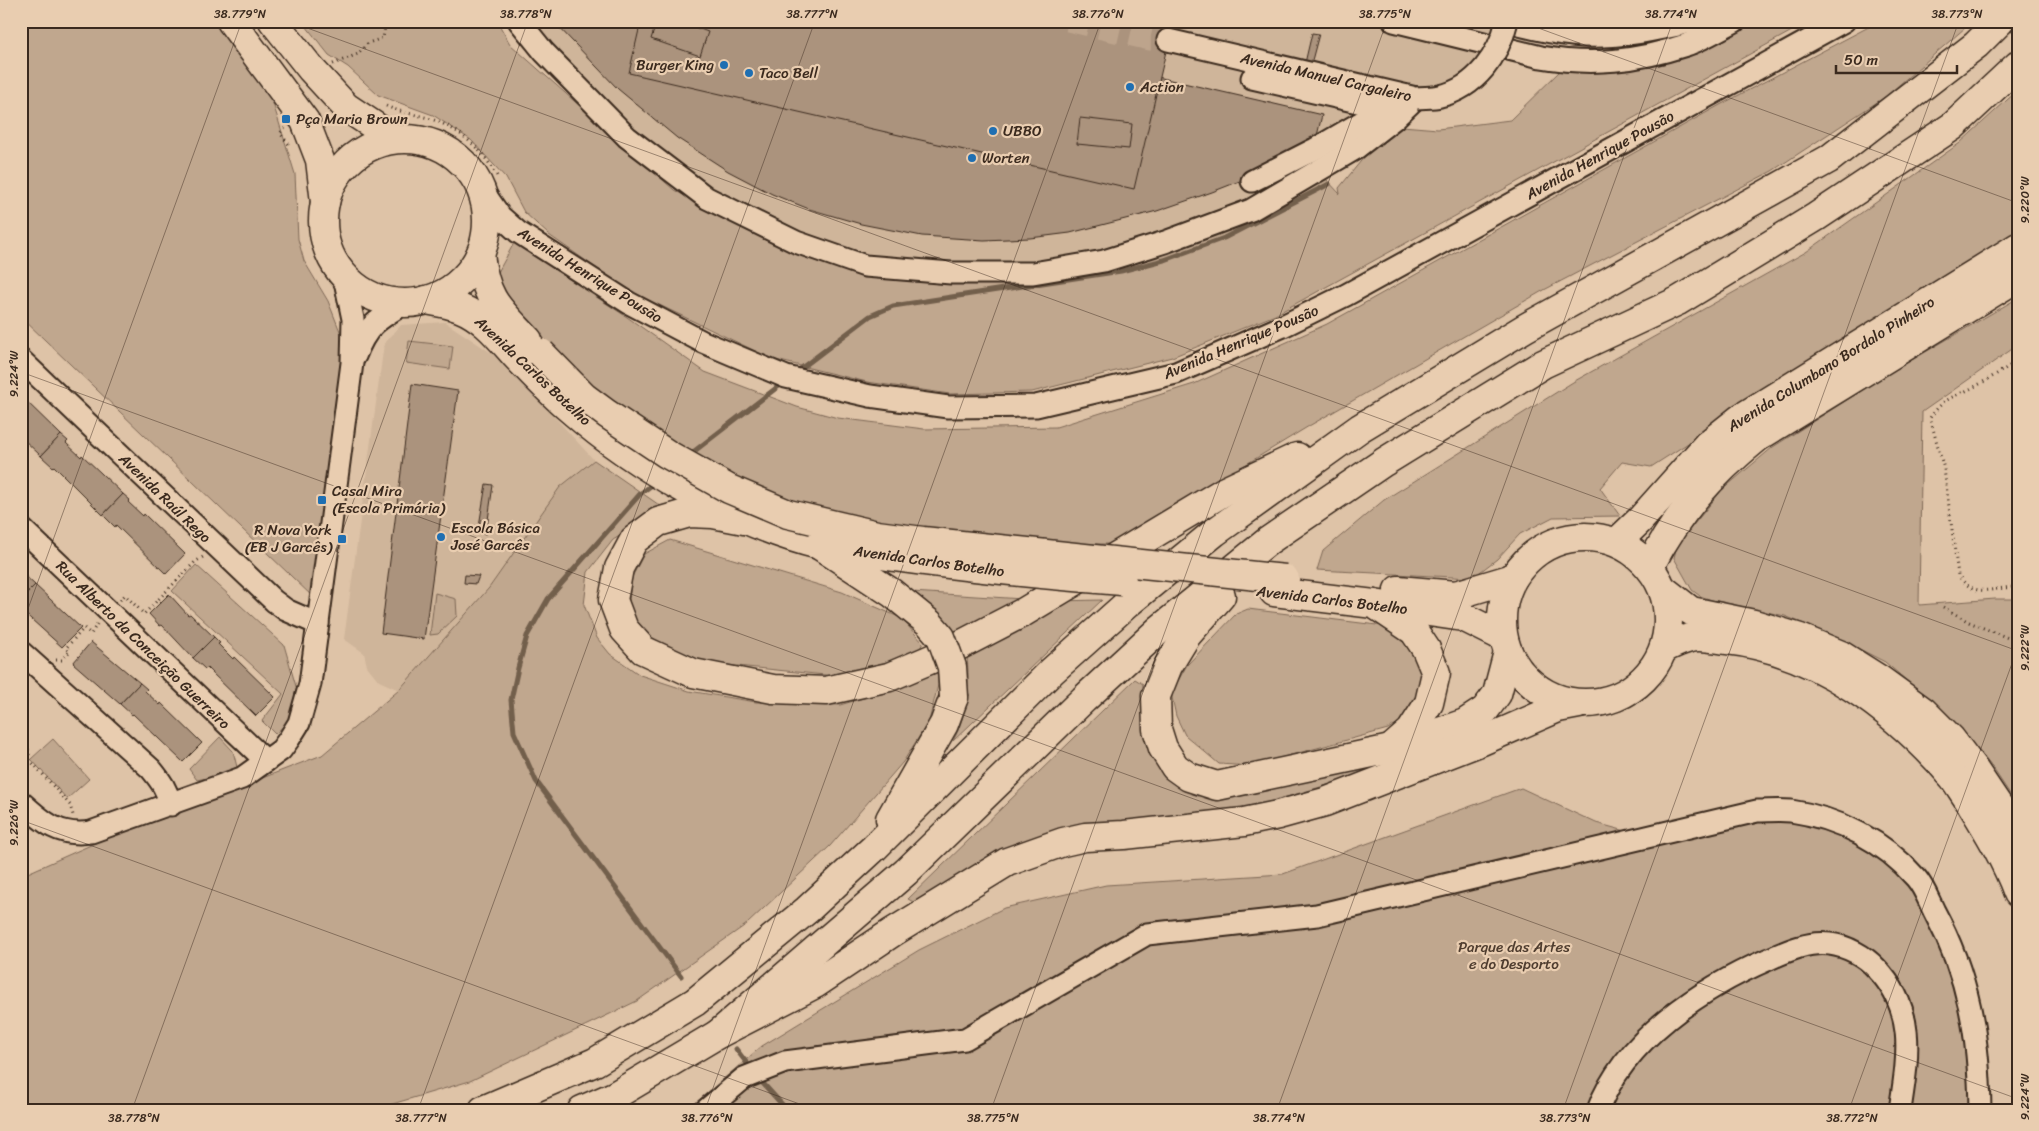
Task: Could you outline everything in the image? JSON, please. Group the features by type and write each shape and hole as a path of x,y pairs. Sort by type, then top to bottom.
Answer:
{"main road":[{"path":"231,21 306,121 320,160 325,202 323,228 325,237 330,254 344,276 364,292 384,300 416,302 449,290 468,273 480,255 486,234 487,213 480,187 466,165 445,148 420,139 394,139 370,146 350,160 334,179 325,202"},
{"path":"273,21 311,69 346,107 394,139"},
{"path":"483,1110 596,1062 695,1002 807,910 874,848 1052,672 1127,604 1215,532 1360,428 1526,328 1829,159 1976,45 2000,21"},
{"path":"718,1034 906,872 1084,699 1161,628 1268,541 1384,462 1542,364 1678,301 1816,217 1953,126 2018,65"},
{"name":"Avenida Columbano Bordalo Pinheiro","path":"1617,542 1640,520 1707,445 1740,418 2018,247"},
{"name":"Avenida Carlos Botelho","path":"480,255 483,277 491,299 570,410 617,445 678,484 744,520 772,531 819,545 958,567 1456,595 1513,578"},
{"name":"Avenida Columbano Bordalo Pinheiro","path":"1650,566 1666,536 1688,504 1731,458 1758,437 2018,277"},
{"name":"Avenida Carlos Botelho","path":"416,302 459,307 482,320 644,440 729,489 788,514 869,533 1280,586 1374,604 1463,617 1506,644"},
{"path":"744,520 713,514 690,513 658,522 634,540 619,568 613,600 624,630 643,650 693,673 772,689 826,691 889,677 943,654 1024,612 1225,492 1360,428"},
{"path":"582,1110 614,1096 718,1034 815,984 893,932 1007,862 1063,842 1085,837 1124,835 1244,822 1278,815 1325,802 1482,741 1558,708 1604,702 1624,694 1638,686 1653,670 1665,648 1669,619 1664,590 1650,566 1635,552 1617,542 1587,536 1566,538 1544,547 1524,563 1513,578 1507,592 1502,617 1506,644 1517,669 1532,685 1560,700 1580,704"},
{"path":"1268,541 1187,635 1168,666 1156,696 1157,729 1163,748 1176,767 1189,777 1218,786 1391,748 1465,722 1484,710 1498,694 1506,644"},
{"path":"819,545 892,593 929,622 941,637 952,667 954,697 944,724 874,848"},
{"path":"1664,590 1691,611 1754,624 1800,638 1840,655 1879,680 1923,712 1951,739 1973,768 2018,836"},
{"path":"1374,604 1414,631 1426,649 1436,673 1429,703 1411,731 1391,748"},
{"path":"1665,648 1691,638 1749,642 1794,657 1833,675 1865,697 1903,725 1954,778 1996,846 2018,893"}],"street":[{"path":"519,21 544,52 627,137 707,198 796,242 864,266 951,273 1033,273 1104,261 1165,242 1250,210 1355,149 1407,101"},
{"path":"1394,21 1541,57 1565,61 1601,62 1633,58 1687,44 1734,21"},
{"path":"1510,22 1555,33 1590,36 1632,32 1696,21"},
{"name":"Avenida Henrique Pousão","path":"480,187 500,216 518,232 629,303 703,342 786,377 870,396 948,407 1036,406 1176,373 1281,327 1346,295 1844,21"},
{"name":"Avenida Manuel Cargaleiro","path":"1168,40 1407,101 1439,96 1455,90 1472,80 1486,66 1496,52 1510,22"},
{"path":"1252,78 1358,102 1407,101"},
{"path":"1252,181 1314,150 1372,117 1407,101"},
{"path":"21,802 45,823 57,829 78,834 90,832 171,805 242,778 281,750 299,723 310,684 352,363 353,319 344,276"},
{"path":"352,363 361,340 370,327 416,302"},
{"name":"Avenida Raúl Rego","path":"21,360 274,602 294,614 318,624"},
{"name":"Rua Alberto da Conceição Guerreiro","path":"21,528 266,761"},
{"path":"21,652 151,770 168,792 171,805"},
{"path":"712,1108 744,1078 784,1062 965,1039 1147,934 1317,914 1756,811 1789,811 1818,816 1864,834 1892,855 1917,879 1948,937 1968,993 1979,1066 1980,1110"},
{"path":"1598,1110 1604,1092 1621,1066 1642,1042 1696,997 1736,973 1788,951 1812,944 1831,944 1867,958 1885,979 1903,1008 1907,1032 1908,1064 1900,1110"}],"path":[{"path":"330,65 358,54 368,43 383,38 386,21"},
{"path":"2018,360 1973,387 1947,398 1936,408 1930,418 1944,469 1958,575 1966,586 1978,591 2018,587"},
{"path":"169,589 195,562"},
{"path":"1943,607 1969,622 2018,642"},
{"path":"62,660 70,651 66,648 84,628 91,634"},
{"path":"21,710 30,760 70,805 78,834"}],"shaded area":[{"path":"519,21 1507,21 1496,52 1439,96 1251,210 1033,273 865,266 707,198"},
{"name":"Escola Básica José Garcês","path":"445,322 502,360 594,460 560,487 489,588 399,690 379,681 367,666 364,653 344,639 384,344 401,325"}],"green space":[{"path":"21,21 216,21 267,84 295,174 298,239 304,261 328,301 345,344 315,599 21,317"},
{"path":"302,21 497,21 510,44 674,190 749,230 876,275 1153,256 1176,249 1219,231 1325,178 1340,194 1339,188 1369,151 1402,126 1438,129 1510,120 1562,69 1684,53 1759,21 1810,21 1275,315 1172,357 1032,392 950,394 867,382 772,359 628,290 549,235 524,212 506,178 471,140 433,115 378,95 348,67 329,55"},
{"path":"1880,21 1973,21 1885,97 1772,171 1544,290 1309,426 1115,544 1070,544 897,528 777,499 713,471 655,432 576,374 510,300 497,274 514,243 627,317 705,372 797,407 838,418 924,429 1056,427 1194,384 1327,324 1720,105"},
{"path":"2018,90 2018,231 1651,467 1622,462 1600,488 1620,516 1553,517 1520,534 1497,559 1472,578 1317,570 1323,551 1384,500 1573,382 1806,252 1960,143"},
{"path":"2018,298 2018,345 1922,412 1919,605 2018,599 2018,806 1992,767 1956,723 1885,662 1838,638 1785,616 1700,596 1692,590 1674,558 1677,545 1722,490 1773,447 1886,375"},
{"path":"409,341 453,346 450,369 406,363"},
{"path":"594,460 665,509 613,540 588,572 584,605 597,638 610,654 640,675 689,691 756,702 840,705 887,691 937,669 938,685 929,721 903,762 830,846 747,924 637,1001 470,1081 372,1110 21,1110 21,876 102,840 322,755 399,690 489,588 560,487"},
{"path":"670,540 842,592 901,618 923,643 917,653 872,669 835,676 708,663 668,647 637,628 629,601 632,577 644,554"},
{"path":"196,565 284,645 297,690 288,722 275,734 262,721 283,694 172,591"},
{"path":"912,592 1023,599 956,640"},
{"path":"435,593 456,599 457,616 438,634 430,635"},
{"path":"1102,600 953,741 962,721 966,700 967,656 1056,601"},
{"path":"1248,609 1385,626 1413,651 1421,668 1424,687 1413,714 1388,729 1250,766 1219,764 1185,735 1176,716 1171,693 1187,665 1236,614"},
{"path":"1135,679 1143,684 1144,717 1151,750 1162,772 1176,783 1432,754 1219,817 1157,823 919,905 908,899"},
{"path":"220,737 233,751 237,767 215,776 197,780 189,769"},
{"path":"53,739 89,779 67,799 31,759"},
{"name":"Parque das Artes e do Desporto","path":"1521,788 1596,823 1633,833 1823,811 1925,884 1988,1110 687,1110 762,1046 919,950 1004,908 1106,885 1283,874"}],"building":[{"name":"UBBO","path":"553,21 795,21 782,57 890,95 1003,109 1013,21 1107,21 1097,63 1322,115 1315,144 1250,177 1157,211 1070,233 1030,238 984,240 922,236 861,224 809,209 772,194 728,171 677,138 618,89"},
{"path":"641,21 657,21 651,39 700,56 708,32 684,23 685,21 1173,21 1134,189 629,73","holes":["1080,118 1132,124 1129,149 1077,144"]},
{"path":"1312,33 1319,34 1311,64 1305,63"},
{"path":"412,384 458,391 424,639 381,633"},
{"path":"21,396 61,435 41,456 21,437"},
{"path":"61,435 68,441 66,443 81,457 82,455 123,494 103,515 54,466 41,456"},
{"path":"486,484 493,485 486,534 478,532"},
{"path":"123,494 130,500 128,502 143,516 144,514 185,554 166,574 116,525 115,527 103,515"},
{"path":"21,572 35,585 21,599"},
{"path":"465,575 479,576 476,584 464,583"},
{"path":"35,585 81,628 62,647 21,610 21,599"},
{"path":"169,594 188,615 190,614 214,637 193,658 149,614"},
{"path":"214,637 220,643 218,644 233,659 234,657 275,697 256,716 207,668 205,669 193,658"},
{"path":"91,642 140,683 120,704 73,663"},
{"path":"140,683 147,689 145,691 160,705 161,703 202,743 183,762 120,704"}],"waterway":[{"path":"795,373 870,316 893,306 1121,271 1164,260 1224,238 1329,184"},
{"path":"688,456 784,382"},
{"path":"656,482 641,493 548,599 527,636 511,700 514,732 536,781 681,976"},
{"path":"736,1049 752,1070"},
{"path":"759,1079 787,1110"}],"tunnel":[{"path":"1068,21 1150,40 1168,40"}],"place":[{"name":"Burger King","path":"724,65"},
{"name":"Taco Bell","path":"749,73"},
{"name":"Action","path":"1130,87"},
{"name":"Pça Maria Brown","path":"286,119"},
{"name":"UBBO","path":"993,131"},
{"name":"Worten","path":"972,158"},
{"name":"Casal Mira (Escola Primária)","path":"322,500"},
{"name":"Escola Básica José Garcês","path":"441,537"},
{"name":"R Nova York (EB J Garcês)","path":"342,539"}]}
